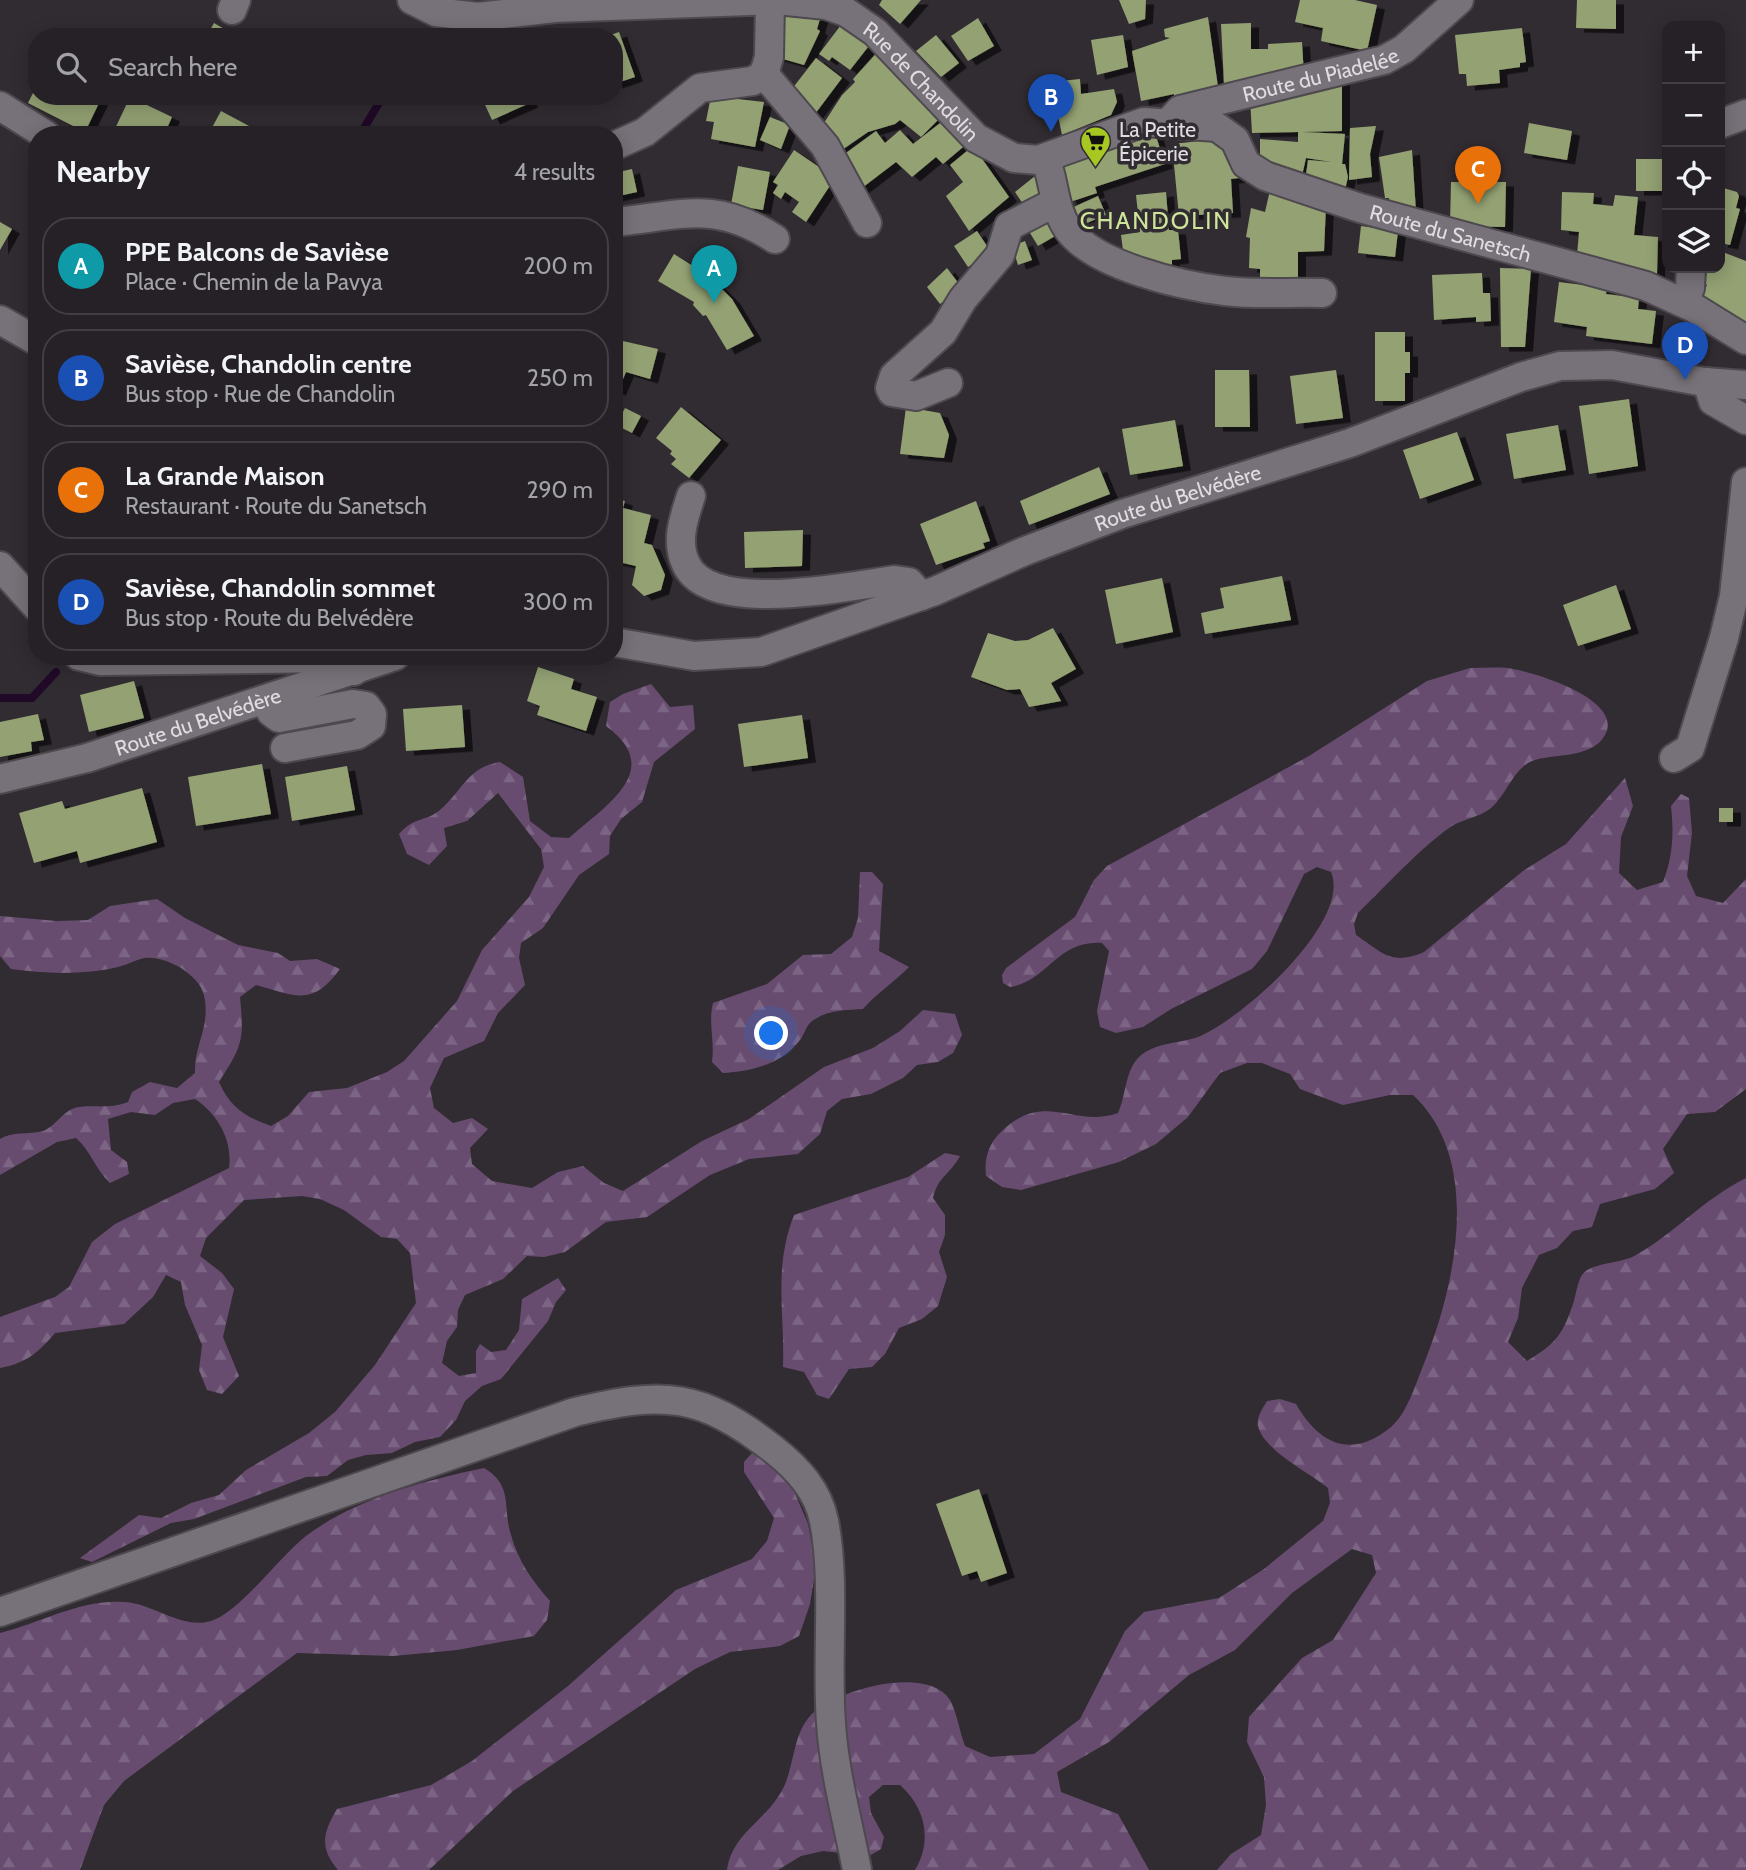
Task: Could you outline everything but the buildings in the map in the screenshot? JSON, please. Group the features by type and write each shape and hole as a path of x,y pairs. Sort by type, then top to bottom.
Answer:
{"street":[{"name":"Rue de Chandolin","path":"412,0 436,12 459,8 495,16 555,8 814,2 855,17 897,52 976,138 1014,158 1031,161 1045,158 1135,124 1169,122"},
{"name":"Route du Piadelée","path":"1169,122 1180,110 1384,60 1404,49 1459,0"},
{"path":"623,142 645,132 700,88 753,81 764,74 769,57 769,1"},
{"path":"764,74 825,146 867,223"},
{"path":"0,106 32,126"},
{"path":"1725,122 1746,114"},
{"name":"Route du Sanetsch","path":"1169,122 1210,125 1225,130 1235,140 1243,160 1252,169 1307,192 1646,286 1683,302 1746,341"},
{"path":"1045,158 1054,180 1056,202 1069,230 1088,247 1158,276 1228,292 1322,293"},
{"path":"948,383 907,397 892,392 890,387 894,376 943,332 963,299 1000,254 1009,226 1056,202"},
{"path":"623,221 676,212 702,212 731,217 775,239"},
{"path":"1683,302 1690,288 1691,273"},
{"path":"0,320 28,336"},
{"name":"Route du Belvédère","path":"623,644 676,655 745,655 827,631 921,596 1038,546 1122,514 1350,443 1542,370 1583,364 1612,365 1707,382 1746,384"},
{"path":"1707,382 1713,401 1746,420"},
{"path":"1674,758 1690,748 1724,638 1734,596 1746,482"},
{"path":"691,496 681,530 686,565 697,578 719,589 740,593 804,592 895,580 909,582 921,596"},
{"path":"0,566 28,597"},
{"path":"352,665 354,671"},
{"name":"Route du Belvédère","path":"0,779 68,764 370,665"},
{"path":"266,701 271,712 279,718 288,719 352,704 366,706 372,714 371,726 357,735 285,748"},
{"path":"0,1612 575,1412 625,1401 650,1399 704,1406 741,1423 785,1458 816,1495 822,1512 828,1552 831,1726 857,1870"}],"green space":[{"path":"1470,668 1519,670 1573,689 1602,710 1608,722 1605,735 1590,749 1536,760 1522,767 1491,808 1441,834 1358,913 1354,924 1356,935 1395,958 1424,952 1523,871 1566,844 1625,778 1633,806 1621,837 1619,873 1637,890 1663,882 1672,845 1671,806 1681,794 1689,798 1692,833 1687,876 1696,896 1723,903 1746,879 1746,1089 1715,1112 1687,1114 1663,1149 1674,1173 1655,1189 1600,1204 1592,1227 1573,1231 1557,1248 1539,1255 1522,1288 1518,1318 1508,1342 1527,1361 1537,1355 1558,1337 1574,1301 1579,1280 1586,1271 1636,1255 1717,1195 1746,1178 1746,1870 1217,1870 1231,1854 1261,1835 1266,1805 1264,1777 1247,1742 1249,1717 1302,1658 1333,1640 1376,1573 1372,1555 1352,1549 1292,1593 1235,1650 1189,1675 1109,1742 1057,1772 1061,1792 1118,1814 1149,1870 915,1870 924,1847 924,1824 915,1803 900,1785 883,1785 869,1797 871,1813 884,1837 881,1849 869,1856 823,1851 801,1856 778,1870 727,1870 730,1858 741,1839 784,1787 796,1743 805,1723 824,1705 881,1684 922,1684 938,1689 950,1700 965,1746 990,1757 1034,1754 1080,1719 1125,1631 1144,1612 1219,1598 1264,1569 1323,1521 1330,1503 1328,1488 1278,1452 1262,1435 1258,1419 1267,1401 1280,1399 1296,1404 1305,1418 1326,1438 1349,1445 1376,1437 1391,1427 1402,1414 1435,1335 1453,1263 1457,1226 1456,1189 1449,1154 1435,1122 1413,1095 1390,1095 1343,1105 1300,1089 1290,1074 1262,1063 1247,1063 1220,1073 1188,1117 1156,1144 1119,1162 1021,1190 1002,1187 986,1176 986,1158 990,1147 1001,1132 1017,1119 1046,1111 1087,1117 1118,1113 1131,1070 1144,1053 1166,1044 1198,1037 1217,1027 1265,991 1309,942 1325,916 1333,893 1331,872 1317,867 1304,874 1267,951 1252,969 1171,1009 1143,1027 1116,1033 1100,1027 1097,1011 1109,951 1102,943 1074,948 1023,983 1010,987 1003,983 1002,975 1006,968 1075,917 1094,880 1107,866 1309,756 1427,681"},
{"path":"651,684 670,707 693,705 695,729 654,762 642,802 621,819 610,836 609,854 579,875 543,928 521,943 519,958 525,985 498,1013 484,1041 444,1058 430,1088 434,1108 453,1123 472,1118 488,1129 470,1148 472,1164 492,1181 532,1188 558,1172 583,1166 604,1183 623,1191 702,1141 749,1119 824,1067 873,1048 900,1031 923,1010 955,1014 962,1035 953,1053 938,1062 917,1065 903,1078 871,1094 842,1099 827,1111 820,1134 798,1154 749,1159 710,1175 647,1217 606,1222 565,1252 544,1257 527,1256 503,1279 465,1295 458,1310 457,1327 447,1341 442,1363 459,1376 476,1373 476,1351 480,1344 491,1352 506,1350 519,1330 522,1299 558,1278 566,1290 556,1302 548,1321 501,1379 482,1386 465,1401 456,1420 440,1437 415,1442 392,1453 366,1455 348,1460 327,1476 306,1477 194,1519 171,1523 92,1562 80,1558 139,1515 161,1518 191,1503 219,1495 246,1470 309,1433 335,1412 375,1365 416,1303 410,1253 397,1239 381,1237 344,1210 320,1199 302,1196 244,1200 206,1238 200,1256 222,1273 234,1289 223,1337 239,1376 222,1394 207,1390 199,1370 202,1345 185,1305 181,1282 166,1275 153,1297 124,1324 55,1333 31,1356 0,1368 0,1317 55,1297 69,1287 92,1242 115,1224 229,1168 230,1158 226,1138 217,1120 195,1099 173,1103 155,1115 131,1112 108,1119 111,1150 127,1162 129,1174 110,1183 76,1138 57,1142 0,1175 0,1139 15,1134 43,1131 73,1108 128,1102 132,1092 150,1082 177,1088 195,1073 206,1007 201,987 188,973 171,963 152,958 105,970 51,973 11,969 0,956 0,916 57,921 88,920 110,906 157,899 185,918 238,945 278,953 290,961 317,959 340,969 330,981 312,994 293,995 256,985 240,997 240,1042 219,1082 233,1105 253,1119 271,1126 288,1116 309,1092 347,1088 387,1072 404,1061 457,1001 482,950 529,897 544,867 541,849 498,793 467,821 444,828 447,846 429,865 407,854 399,834 410,824 441,809 480,769 500,762 523,777 530,821 551,837 569,838 613,800 624,786 630,772 631,757 623,742 606,726 610,702"},
{"path":"860,872 872,872 883,884 879,951 909,967 863,1009 836,1011 817,1018 809,1024 792,1049 775,1061 744,1071 723,1073 712,1062 713,1003 767,984 803,955 831,954 852,937 858,918"},
{"path":"945,1153 960,1156 941,1180 933,1198 945,1215 945,1235 939,1252 947,1277 938,1306 922,1319 899,1328 885,1354 872,1367 849,1369 829,1399 817,1395 804,1372 783,1367 782,1273 794,1215 908,1177"},
{"path":"752,1453 768,1455 787,1474 808,1524 816,1567 810,1604 799,1636 780,1646 730,1652 695,1669 513,1791 429,1870 338,1870 328,1854 325,1840 337,1809 431,1785 472,1761 568,1686 676,1590 752,1559 767,1541 774,1518 744,1472 744,1462"},
{"path":"484,1468 500,1482 514,1545 532,1579 550,1601 547,1620 534,1636 457,1650 393,1656 297,1653 124,1781 104,1805 80,1870 0,1870 0,1633 76,1608 108,1602 135,1603 190,1622 211,1621 234,1607 306,1536 347,1511 391,1493"}],"waterway":[{"path":"365,126 378,105"},
{"path":"0,698 32,698 56,672"}],"place":[{"name":"Savièse, Chandolin centre","path":"1051,132"},
{"name":"La Petite Épicerie","path":"1096,168"},
{"name":"La Grande Maison","path":"1478,204"},
{"name":"PPE Balcons de Savièse","path":"714,303"},
{"name":"Savièse, Chandolin sommet","path":"1685,380"}],"district":[{"name":"CHANDOLIN","path":"1156,220"}]}
